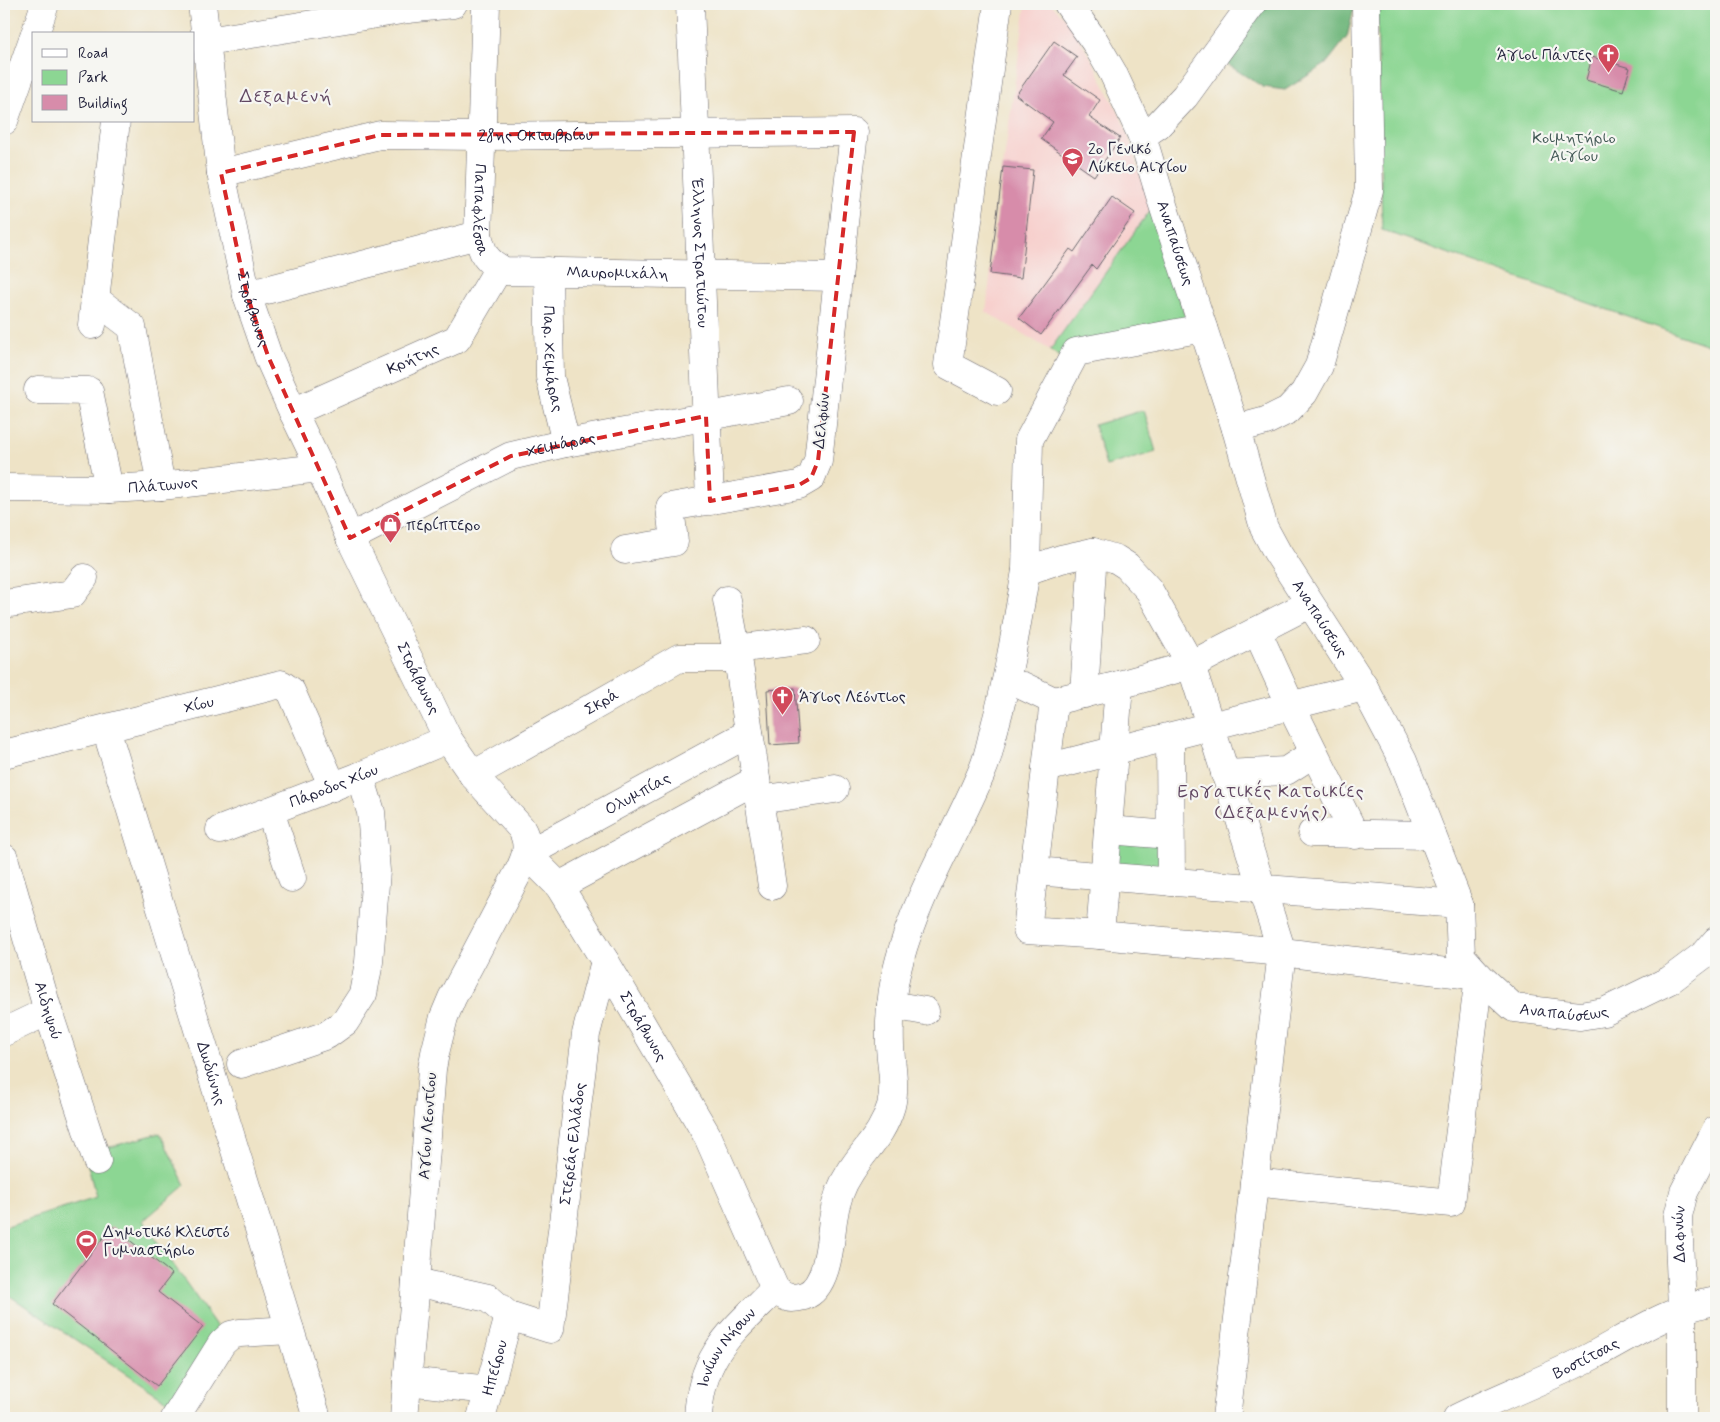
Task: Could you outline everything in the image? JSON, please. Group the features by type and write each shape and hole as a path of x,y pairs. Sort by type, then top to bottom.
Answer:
{"street":[{"path":"35,32 45,4"},
{"name":"Στράβωνος","path":"202,4 221,173 247,294 268,356 350,538 448,739 473,775 522,828 527,845 527,854 559,886 605,961 708,1137 774,1289"},
{"path":"207,41 408,6 453,4"},
{"name":"Παπαφλέσσα","path":"486,4 478,235 483,255 494,265"},
{"name":"Έλληνος Στρατιώτου","path":"690,4 710,501"},
{"path":"998,4 948,365 998,391"},
{"name":"Αναπαύσεως","path":"1068,4 1095,42 1114,74 1142,136 1236,429 1264,528 1309,604 1364,687 1403,762 1459,904 1461,956 1479,976 1514,1008 1580,1016 1594,1014 1617,1006 1670,980 1706,953 1716,941"},
{"path":"1142,136 1158,125 1185,96 1252,4"},
{"path":"1236,429 1266,421 1288,410 1304,393 1319,366 1369,190 1366,4"},
{"path":"4,122 25,92 32,48"},
{"path":"116,122 93,312 132,327 161,486"},
{"name":"28ης Οκτωβρίου","path":"221,173 380,135 694,135 854,132"},
{"name":"Δελφών","path":"624,550 674,542 670,507 799,485 811,478 818,460 854,132"},
{"path":"247,294 478,235"},
{"name":"Μαυρομιχάλη","path":"494,265 504,271 838,277"},
{"name":"Κρήτης","path":"293,412 456,339 494,265"},
{"name":"Παρ. Χειμάρας","path":"548,272 550,377 566,443"},
{"path":"774,1289 792,1299 808,1294 815,1288 823,1275 827,1262 834,1211 842,1187 851,1170 874,1142 887,1119 892,1103 890,1005 899,961 916,908 984,768 1011,660 1026,571 1029,440 1076,352 1203,328"},
{"path":"38,390 89,391 109,489"},
{"name":"Χειμάρας","path":"350,538 511,456 566,443 790,400"},
{"name":"Πλάτωνος","path":"4,488 109,489 161,486 320,468"},
{"path":"1026,571 1061,559 1093,552 1116,559 1126,566 1149,590 1191,665 1282,952 1226,1418"},
{"path":"1084,694 1093,552"},
{"path":"4,604 72,594 84,578"},
{"path":"727,600 772,886"},
{"path":"1023,686 1054,701 1191,665 1309,604"},
{"path":"1257,631 1291,706 1355,835"},
{"name":"Σκρά","path":"473,775 679,658 737,654 806,640"},
{"name":"Χίου","path":"4,754 281,684 291,691 332,787"},
{"path":"1100,935 1119,685"},
{"path":"1046,768 1364,687"},
{"path":"1054,701 1027,930 1282,952 1479,976 1451,1203 1254,1182"},
{"name":"Δωδώνης","path":"106,729 317,1418"},
{"name":"Ολυμπίας","path":"527,854 749,733"},
{"path":"1170,737 1170,882"},
{"name":"Πάροδος Χίου","path":"220,830 360,776 448,739"},
{"path":"1225,774 1286,771 1314,753"},
{"path":"241,1064 327,1035 345,1022 363,994 370,962 376,871 371,812 360,776"},
{"path":"559,886 757,790 835,789"},
{"path":"270,811 292,878"},
{"path":"1108,830 1170,835"},
{"path":"1312,833 1432,835"},
{"name":"Αγίου Λεοντίου","path":"404,1418 432,1068 439,1033 452,998 527,854"},
{"name":"Αιδηψού","path":"4,858 48,1011 97,1161"},
{"path":"1034,871 1459,904"},
{"name":"Στερεάς Ελλάδος","path":"509,1316 550,1329 586,1034 605,961"},
{"path":"890,1005 925,1010"},
{"path":"4,1032 48,1011"},
{"name":"Δαφνών","path":"1682,1418 1682,1309 1678,1228 1680,1208 1686,1189 1716,1130"},
{"path":"416,1282 488,1298 509,1316"},
{"name":"Ιονίων Νήσων","path":"698,1418 702,1388 707,1369 714,1355 728,1336 774,1289"},
{"name":"Βοστίτσας","path":"1457,1418 1592,1356 1655,1321 1682,1309 1716,1301"},
{"name":"Ηπείρου","path":"481,1418 509,1316"},
{"path":"175,1418 222,1343 231,1335 290,1330"},
{"path":"407,1381 489,1390"}],"highlighted area":[{"path":"854,132 818,461 811,478 799,485 710,501 706,416 511,456 350,538 268,356 247,295 221,173 380,135"}],"shaded area":[{"name":"2ο Γενικό Λύκειο Αιγίου","path":"1026,4 1051,4 1066,19 1089,54 1125,126 1151,209 1050,350 986,312 1003,167"}],"green space":[{"path":"1241,4 1355,4 1347,37 1326,64 1285,90 1263,87 1222,61"},
{"name":"Κοιμητήριο Αιγίου","path":"1377,4 1716,4 1716,348 1382,230"},
{"path":"1151,209 1186,319 1062,358 1050,350"},
{"path":"1144,410 1156,452 1106,466 1094,425"},
{"path":"1115,836 1164,840 1162,874 1112,871"},
{"name":"Δημοτικό Κλειστό Γυμναστήριο","path":"160,1133 185,1185 143,1221 219,1330 170,1403 4,1292 4,1227 96,1197 85,1154"}],"building":[{"path":"1054,41 1077,57 1064,75 1100,100 1089,117 1120,138 1094,176 1041,139 1053,122 1016,95"},
{"name":"Άγιοι Πάντες","path":"1592,57 1630,68 1623,91 1586,80"},
{"path":"1003,167 1033,170 1021,278 990,274"},
{"path":"1112,197 1135,213 1096,269 1092,265 1041,335 1019,318 1070,249 1074,252"},
{"name":"Άγιος Λεόντιος","path":"795,688 799,743 770,745 767,690"},
{"path":"112,1226 172,1274 158,1292 203,1327 157,1386 52,1304"}],"place":[{"name":"Άγιοι Πάντες","path":"1608,74"},
{"name":"2ο Γενικό Λύκειο Αιγίου","path":"1072,177"},
{"name":"περίπτερο","path":"390,544"},
{"name":"Άγιος Λεόντιος","path":"783,716"},
{"name":"Δημοτικό Κλειστό Γυμναστήριο","path":"87,1260"}],"district":[{"name":"Δεξαμενή","path":"286,96"},
{"name":"Εργατικές Κατοικίες (Δεξαμενής)","path":"1271,802"}]}
